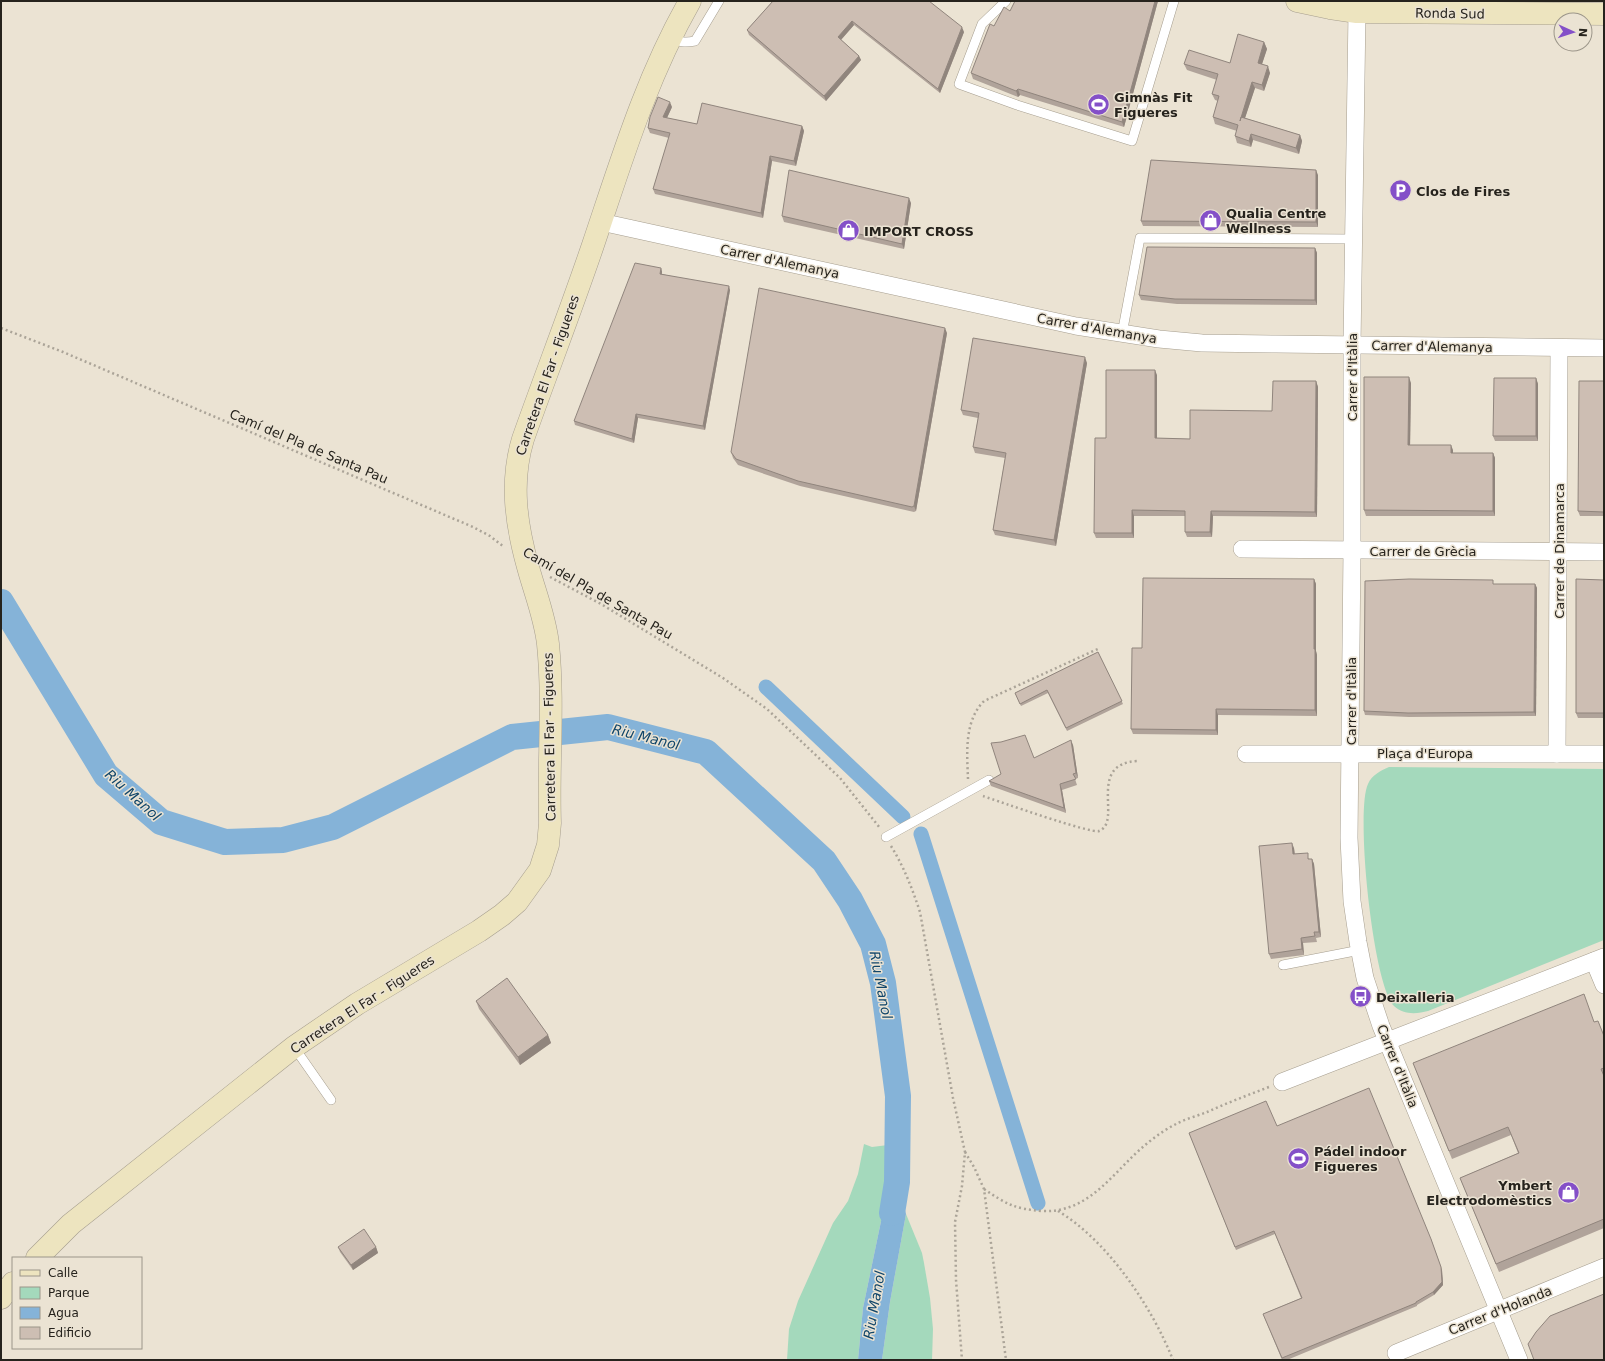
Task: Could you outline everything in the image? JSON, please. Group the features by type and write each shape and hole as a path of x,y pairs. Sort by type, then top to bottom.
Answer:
{"street":[{"name":"Carretera El Far - Figueres","path":"38,1257 71,1224 294,1046 357,1004 502,916 517,902 540,870 548,845 550,817 550,674 545,624 528,566 515,498 515,478 518,456 522,439 581,280 620,160 644,94 670,38 690,1"},
{"name":"Ronda Sud","path":"1297,1 1358,12 1604,14"},
{"name":"Carrer d'Itàlia","path":"1358,12 1352,345 1351,753 1349,813 1351,884 1365,978 1375,1010 1519,1360"},
{"name":"Carrer d'Alemanya","path":"600,222 1076,326 1159,339 1202,342 1604,348"},
{"name":"Carrer de Dinamarca","path":"1557,754 1559,348"},
{"name":"Carrer de Grècia","path":"1242,549 1604,552"},
{"name":"Plaça d'Europa","path":"1246,754 1604,754"},
{"path":"1282,1082 1599,959 1604,985"},
{"name":"Carrer d'Holanda","path":"1396,1353 1604,1267"},
{"path":"1,1298 12,1284"}],"lane":[{"path":"670,38 679,42 688,43 695,41 719,1"},
{"path":"1006,1 982,24 959,84 1017,105 1132,141 1174,1"},
{"path":"1122,334 1140,238 1353,239"},
{"path":"886,837 989,780"},
{"path":"1283,965 1360,950"},
{"path":"294,1046 331,1100"}],"path":[{"name":"Camí del Pla de Santa Pau","path":"1,328 63,352 466,524 490,536 506,548"},
{"name":"Camí del Pla de Santa Pau","path":"528,566 601,604 723,678 767,709 840,778 866,808 886,837 901,863 920,912 964,1152"},
{"path":"1100,648 984,701 973,716 969,734 968,791 1079,828 1097,832 1105,826 1107,820 1109,787 1112,772 1123,763 1137,761"},
{"path":"984,1189 1013,1207 1028,1210 1058,1210 1071,1207 1086,1200 1147,1143 1176,1124 1282,1082"},
{"path":"964,1152 984,1189 1006,1360"},
{"path":"962,1360 956,1272 955,1222 962,1186 964,1152"},
{"path":"1058,1210 1080,1226 1109,1255 1137,1292 1158,1324 1173,1360"}],"green space":[{"path":"1389,767 1604,769 1604,940 1428,1011 1410,1013 1402,1011 1394,1006 1386,992 1373,934 1368,897 1364,827 1365,800 1368,784 1374,776"},
{"path":"864,1144 872,1147 888,1145 885,1202 863,1308 858,1360 787,1360 789,1329 798,1301 833,1223 848,1201 858,1174"},
{"path":"906,1214 922,1253 924,1263 930,1298 933,1329 932,1360 882,1360 890,1302"}],"water":[{"path":"888,1145 906,1214 890,1302 882,1360 858,1360 863,1308 885,1202"}],"building":[{"path":"773,1 929,1 962,27 938,89 852,21 838,37 859,56 824,96 747,30"},
{"path":"1015,1 1155,1 1122,122 1018,89 1016,91 971,73 990,24 994,26 1004,7 1010,11"},
{"path":"1238,34 1264,42 1258,63 1268,66 1262,85 1252,82 1241,117 1300,135 1296,148 1251,134 1249,141 1235,136 1238,125 1213,117 1219,96 1212,94 1218,74 1184,64 1189,50 1230,63"},
{"path":"658,97 670,102 663,117 697,124 702,103 802,126 794,161 770,156 761,213 653,189 670,133 648,128 650,117"},
{"path":"1151,160 1316,170 1316,222 1141,221"},
{"path":"789,170 909,198 902,244 782,216"},
{"path":"1147,247 1315,248 1315,300 1175,299 1139,295"},
{"path":"635,263 661,268 660,274 729,286 703,426 636,414 632,439 574,421"},
{"path":"759,288 945,328 914,506 912,507 798,481 736,459 731,452"},
{"path":"973,338 1085,357 1054,540 993,530 1006,453 973,447 979,413 961,410"},
{"path":"1106,370 1155,370 1155,438 1190,439 1190,410 1272,411 1273,381 1316,381 1315,512 1211,511 1210,532 1185,532 1185,511 1132,510 1132,533 1094,533 1095,438 1106,438"},
{"path":"1364,377 1409,377 1408,445 1451,445 1451,453 1493,453 1493,511 1364,510"},
{"path":"1494,378 1536,378 1536,436 1493,436"},
{"path":"1579,381 1604,381 1604,512 1578,511"},
{"path":"1143,578 1314,579 1315,710 1216,709 1216,730 1131,729 1132,648 1142,648"},
{"path":"1409,579 1493,580 1493,584 1535,584 1534,712 1408,713 1364,711 1365,581"},
{"path":"1576,579 1604,580 1604,713 1576,713"},
{"path":"1098,652 1122,701 1066,728 1047,690 1020,704 1015,693"},
{"path":"1025,735 1034,758 1071,740 1076,773 1073,774 1076,779 1060,784 1064,808 989,781 1001,774 991,743 1001,742"},
{"path":"1292,843 1293,854 1308,853 1308,859 1312,859 1319,932 1314,932 1315,936 1301,938 1302,949 1269,954 1259,846"},
{"path":"507,978 548,1035 518,1057 476,1001"},
{"path":"1584,994 1594,1022 1598,1021 1604,1036 1604,1068 1601,1069 1604,1076 1604,1219 1496,1264 1460,1178 1519,1153 1508,1127 1449,1151 1413,1063"},
{"path":"1369,1088 1431,1239 1441,1267 1442,1282 1433,1292 1416,1303 1282,1358 1263,1314 1302,1298 1274,1231 1235,1247 1189,1133 1266,1101 1277,1126"},
{"path":"364,1229 376,1247 351,1265 338,1247"},
{"path":"1604,1294 1604,1360 1534,1360 1528,1344 1550,1316"}],"waterway":[{"name":"Riu Manol","path":"1,602 106,775 161,822 225,842 283,840 333,827 512,737 608,727 706,752 824,861 850,900 873,944 883,983 898,1096 897,1182 892,1213"},
{"path":"766,687 903,817"},
{"path":"921,834 1038,1203"}],"place":[{"name":"Gimnàs Fit Figueres","path":"1098,104"},
{"name":"Clos de Fires","path":"1401,191"},
{"name":"Qualia Centre Wellness","path":"1210,220"},
{"name":"IMPORT CROSS","path":"849,231"},
{"name":"Deixalleria","path":"1361,997"},
{"name":"Pádel indoor Figueres","path":"1298,1158"},
{"name":"Ymbert Electrodomèstics","path":"1568,1192"}]}
